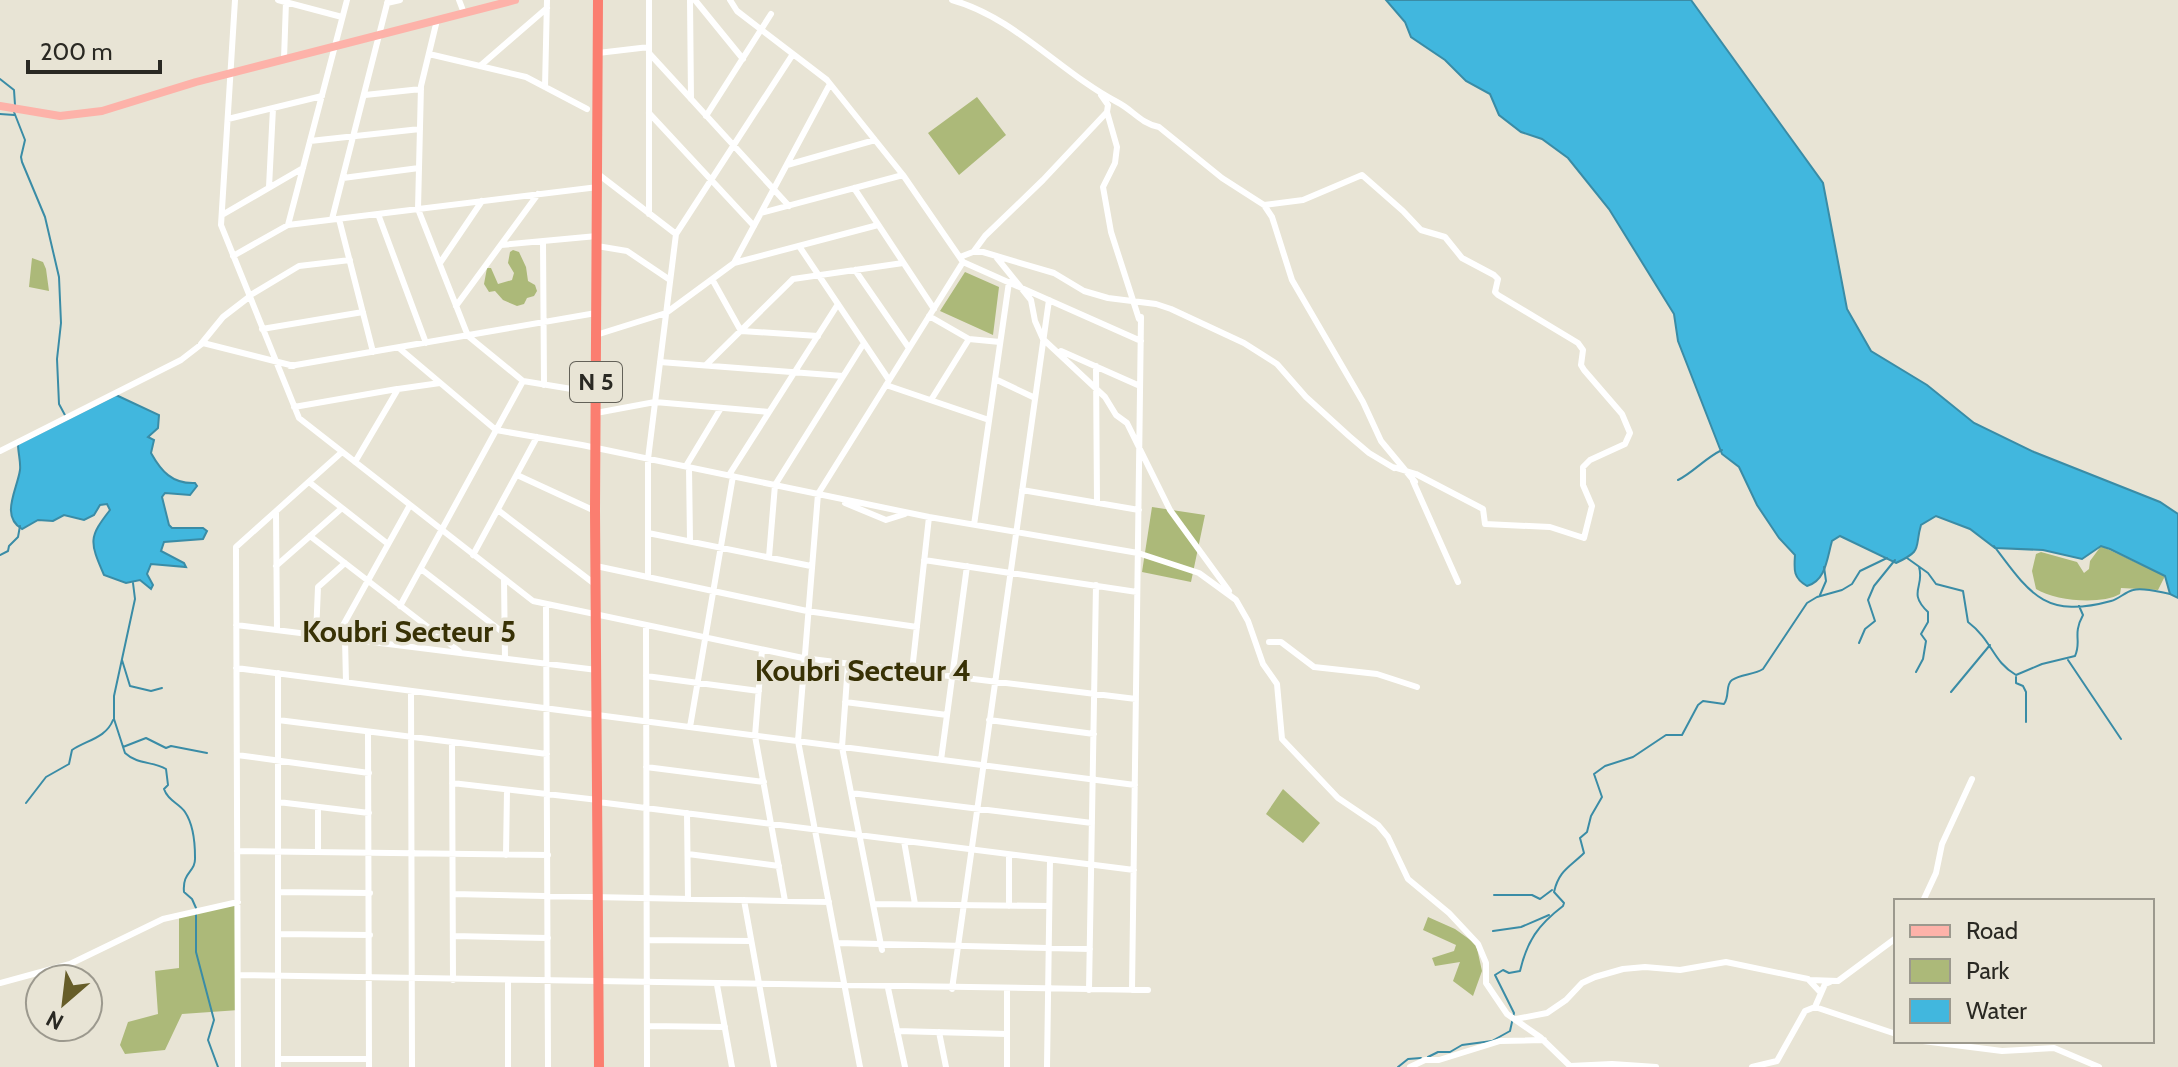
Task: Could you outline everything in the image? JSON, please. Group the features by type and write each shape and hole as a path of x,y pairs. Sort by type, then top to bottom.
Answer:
{"highway":[{"name":"N 5","path":"598,0 595,511 600,1067"}],"main road":[{"path":"9,108 60,116 84,114 515,0"}],"street":[{"path":"235,0 221,225 294,407 299,418 473,555 533,601 596,616 803,658 1136,699"},
{"path":"278,0 342,17"},
{"path":"288,225 347,0"},
{"path":"373,352 350,260 336,219 343,178 388,2 400,0"},
{"path":"459,0 464,13"},
{"path":"649,0 649,214"},
{"path":"691,99 692,0"},
{"path":"692,0 743,59"},
{"path":"730,0 737,11 830,84 903,175 961,260 1141,341"},
{"path":"952,0 1030,41 1101,95 1119,103 1146,124 1159,127 1222,178 1264,205 1272,217 1292,280 1363,402 1381,441 1415,482 1458,582"},
{"path":"284,59 286,2"},
{"path":"480,66 547,4"},
{"path":"545,87 547,4"},
{"path":"706,116 771,14"},
{"path":"437,20 421,89 418,209 468,336 523,381 596,393"},
{"path":"598,53 649,50"},
{"path":"649,50 789,206"},
{"path":"429,54 526,77 587,109"},
{"path":"648,577 648,459 676,234 793,54"},
{"path":"734,263 830,84"},
{"path":"365,95 421,89"},
{"path":"1101,95 1108,105 1107,112 1117,147 1115,163 1103,187 1111,232 1141,320 1132,990"},
{"path":"228,119 322,96"},
{"path":"269,187 273,108"},
{"path":"860,1067 798,741 818,494 961,260 973,252 1107,112"},
{"path":"649,113 754,226"},
{"path":"310,141 420,129"},
{"path":"787,165 875,140"},
{"path":"222,215 303,168"},
{"path":"343,178 419,168"},
{"path":"598,174 676,234"},
{"path":"761,213 903,175"},
{"path":"1264,205 1303,200 1362,175 1421,230 1445,237 1462,258 1494,275 1498,279 1495,292 1498,295 1578,343 1583,350 1581,365 1622,414 1630,433 1625,444 1590,460 1583,467 1581,477 1592,506 1584,538 1550,527 1485,524 1483,509 1393,467"},
{"path":"233,256 288,225 598,187"},
{"path":"854,188 931,312 969,339 1000,342"},
{"path":"456,306 538,194"},
{"path":"440,263 482,201"},
{"path":"378,214 426,343"},
{"path":"596,335 666,313 734,263 878,225"},
{"path":"543,241 544,385"},
{"path":"501,245 597,241 627,251 670,280"},
{"path":"799,246 887,383 989,420"},
{"path":"973,252 1054,273 1084,291 1108,298 1171,309 1258,351 1288,374 1306,397 1369,453 1415,482"},
{"path":"994,255 1031,300 1043,341 1079,371 1105,397 1116,415 1127,423 1170,510 1236,600 1248,621 1263,664 1277,684 1282,739 1338,798 1378,825 1388,837 1408,879 1449,913 1478,944 1486,963 1486,983 1507,1014 1544,1040 1570,1066 1612,1064 1656,1067"},
{"path":"0,451 181,360 201,344 223,317 249,296 299,266 350,260"},
{"path":"706,365 793,279 903,263"},
{"path":"855,270 909,348"},
{"path":"712,279 741,331"},
{"path":"974,525 1009,282"},
{"path":"952,989 1049,300"},
{"path":"690,727 731,476 838,304"},
{"path":"262,329 363,312"},
{"path":"201,344 277,365 294,366 596,313"},
{"path":"741,331 818,336"},
{"path":"931,400 969,339"},
{"path":"769,557 775,485 864,343"},
{"path":"1052,347 1140,386"},
{"path":"399,348 496,430 907,513 1138,553 1199,573 1236,600"},
{"path":"660,362 843,376"},
{"path":"1096,366 1097,503"},
{"path":"995,379 1035,398"},
{"path":"400,606 523,381"},
{"path":"294,407 440,383"},
{"path":"355,462 398,389"},
{"path":"596,413 655,402 769,412"},
{"path":"690,541 688,467 721,408"},
{"path":"473,555 537,437"},
{"path":"238,1067 236,547 342,452"},
{"path":"517,475 595,511"},
{"path":"309,482 388,544"},
{"path":"1022,490 1139,510"},
{"path":"336,638 410,505"},
{"path":"276,566 342,508"},
{"path":"498,510 596,585"},
{"path":"276,512 277,630"},
{"path":"912,671 929,517"},
{"path":"648,533 811,566"},
{"path":"310,536 462,653"},
{"path":"924,560 1137,592"},
{"path":"316,635 318,587 345,563"},
{"path":"596,566 807,611 917,627"},
{"path":"941,760 967,566"},
{"path":"421,569 505,634"},
{"path":"504,579 505,658"},
{"path":"1089,990 1096,585"},
{"path":"546,604 548,1067"},
{"path":"236,625 597,670"},
{"path":"646,626 647,1067"},
{"path":"345,639 346,682"},
{"path":"1269,642 1281,642 1314,667 1377,674 1417,687"},
{"path":"762,650 755,736 785,901"},
{"path":"848,664 842,747 882,947"},
{"path":"236,668 1135,785"},
{"path":"278,673 278,1063 369,1063 368,732"},
{"path":"646,676 759,691"},
{"path":"411,691 412,1067"},
{"path":"845,702 947,715"},
{"path":"278,720 547,754"},
{"path":"989,720 1094,734"},
{"path":"452,742 453,980"},
{"path":"237,755 369,773"},
{"path":"646,767 764,782"},
{"path":"1924,899 1936,873 1942,844 1972,779"},
{"path":"452,783 1134,870"},
{"path":"506,855 507,790"},
{"path":"851,793 1092,823"},
{"path":"278,802 369,813"},
{"path":"318,807 318,852"},
{"path":"687,813 688,899"},
{"path":"904,841 915,904"},
{"path":"237,851 548,855"},
{"path":"688,854 779,866"},
{"path":"1009,855 1009,906"},
{"path":"1047,1067 1050,860"},
{"path":"278,892 370,893"},
{"path":"453,894 829,902"},
{"path":"744,900 774,1067"},
{"path":"0,983 70,964 163,919 238,902"},
{"path":"873,904 1049,906"},
{"path":"278,934 370,935"},
{"path":"453,936 548,938"},
{"path":"647,940 751,941"},
{"path":"1515,1019 1547,1013 1566,1000 1582,983 1623,969 1680,970 1726,962 1808,979 1838,981 1894,940"},
{"path":"837,943 882,947 1090,949"},
{"path":"238,975 759,986 1148,990"},
{"path":"1808,979 1821,993"},
{"path":"508,981 508,1067"},
{"path":"1815,1007 1825,984 1830,982"},
{"path":"717,985 732,1067"},
{"path":"888,988 905,1067"},
{"path":"1007,989 1007,1067"},
{"path":"1752,1067 1775,1064 1805,1011 1815,1007 1894,1033"},
{"path":"647,1026 725,1027"},
{"path":"897,1031 1007,1034"},
{"path":"939,1032 946,1067"},
{"path":"1410,1067 1425,1060 1439,1060 1500,1041 1544,1040"},
{"path":"1938,1043 1991,1050 2054,1048 2099,1067"}],"green space":[{"path":"977,97 1006,135 959,175 928,133"},
{"path":"513,250 519,252 528,281 535,285 537,291 524,304 517,306 503,300 495,291 489,292 484,284 487,268 491,268 498,284 512,280 514,273 508,263"},
{"path":"32,258 43,262 49,291 29,287"},
{"path":"965,272 999,287 993,335 940,311"},
{"path":"1152,507 1205,515 1191,582 1142,572"},
{"path":"2101,546 2165,576 2158,590 2121,588 2120,594 2102,600 2078,600 2036,589 2032,571 2036,554 2041,552 2077,562 2084,573"},
{"path":"1283,789 1320,823 1303,843 1266,814"},
{"path":"238,902 239,1010 182,1014 165,1050 125,1054 120,1045 128,1022 158,1014 155,971 179,968 179,917"},
{"path":"1428,917 1455,929 1476,944 1482,971 1473,996 1453,981 1460,962 1435,966 1432,958 1454,951 1456,945 1423,930"}],"water":[{"path":"1386,0 1691,0 1823,183 1847,309 1871,351 1927,385 1974,423 2034,452 2160,502 2178,514 2178,598 2170,594 2165,576 2110,549 2101,546 2082,559 2043,550 1995,548 1970,529 1936,516 1921,525 1914,551 1896,563 1840,536 1832,541 1825,568 1818,579 1807,586 1802,583 1795,573 1795,555 1779,538 1757,505 1739,467 1722,454 1678,341 1674,314 1609,209 1568,158 1542,139 1521,132 1499,115 1490,94 1466,81 1445,60 1411,37 1405,22"},
{"path":"116,395 159,415 158,428 148,437 154,440 151,453 168,475 197,486 190,495 165,493 162,497 169,525 172,528 203,528 207,531 203,539 164,542 161,551 186,567 151,564 147,574 153,585 151,589 140,580 126,583 104,575 94,540 98,527 110,510 107,504 100,505 94,515 84,520 64,515 53,521 38,520 22,529 12,517 12,502 20,470 18,444"}],"waterway":[{"path":"0,79 14,90 15,105"},
{"path":"14,112 25,140 22,162 45,217 59,277 59,404 66,417"},
{"path":"0,114 14,115"},
{"path":"1678,480 1722,450"},
{"path":"0,555 8,551 18,537 20,526"},
{"path":"1994,546 2029,589 2054,604 2088,606 2114,600 2137,589 2170,594"},
{"path":"1428,1057 1438,1052 1450,1052 1462,1045 1492,1041 1510,1031 1514,1013 1495,975 1503,970 1509,973 1520,971 1535,934 1563,906 1564,903 1554,892 1556,885 1584,853 1580,838 1587,832 1591,816 1602,797 1594,774 1605,766 1633,757 1666,735 1682,735 1698,705 1703,701 1724,704 1732,680 1763,669 1807,603 1842,590 1852,584 1860,571 1887,558"},
{"path":"1907,558 1928,573 1936,584 1963,591 1968,622 2016,675 2042,664 2075,656 2078,628 2083,615 2079,606"},
{"path":"1859,643 1865,629 1875,621 1868,600 1874,586 1895,560"},
{"path":"1820,595 1826,581 1824,567"},
{"path":"1916,672 1923,659 1926,641 1921,634 1928,622 1928,612 1918,594 1919,567"},
{"path":"133,583 135,599 114,696 114,719 125,753 166,769 168,785 164,789 188,817 195,862 185,880 184,892 196,908"},
{"path":"1951,692 1990,645"},
{"path":"122,660 130,686 151,691 162,688"},
{"path":"2068,660 2121,739"},
{"path":"2016,677 2016,683 2023,686 2026,692 2026,722"},
{"path":"26,803 46,777 69,764 72,750 101,735 113,720"},
{"path":"123,747 146,738 166,748 171,746 207,753"},
{"path":"1494,895 1532,895 1540,899 1552,890"},
{"path":"196,914 196,952 214,1020 208,1040 218,1067"},
{"path":"1493,931 1521,927 1549,915"},
{"path":"1398,1067 1408,1059 1421,1058"}],"district":[{"name":"Koubri Secteur 5","path":"409,632"},
{"name":"Koubri Secteur 4","path":"863,671"}]}
